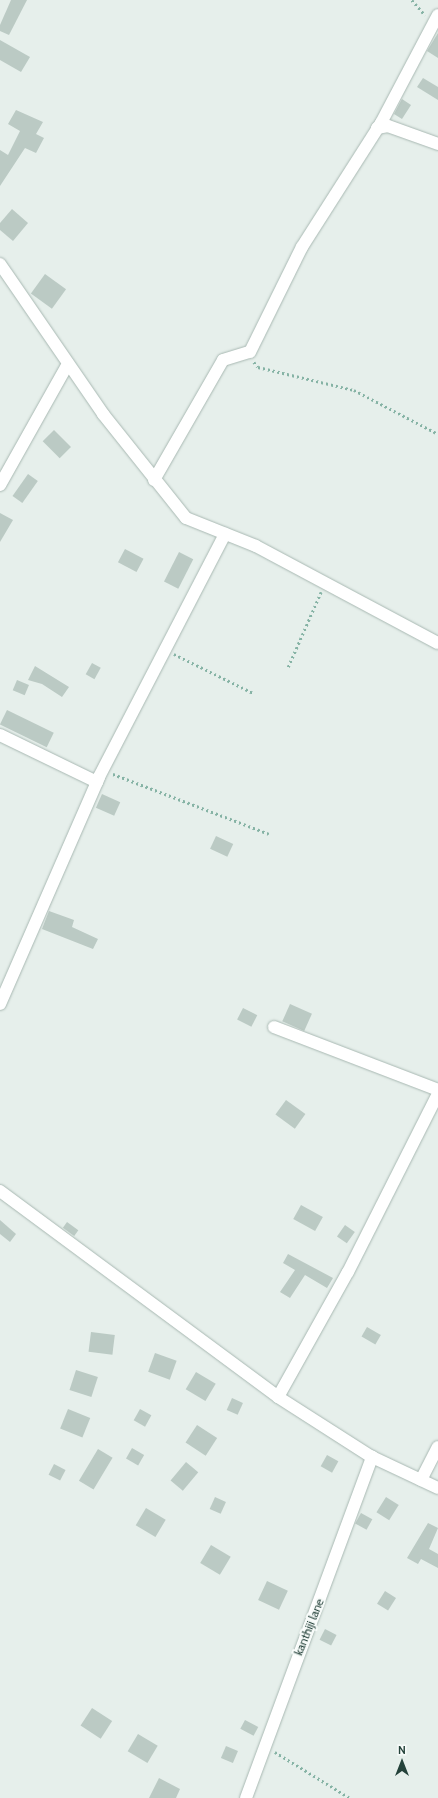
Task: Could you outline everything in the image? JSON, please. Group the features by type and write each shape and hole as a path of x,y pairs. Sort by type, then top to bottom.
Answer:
{"street":[{"path":"154,480 223,360 250,352 302,247 377,128 436,23"},
{"path":"377,128 388,126 438,144"},
{"path":"0,264 68,364 154,480 186,518 256,546 438,643"},
{"path":"0,485 68,364"},
{"path":"0,1004 97,782 224,534"},
{"path":"0,735 97,782"},
{"path":"274,1027 438,1090"},
{"path":"278,1397 348,1272 438,1094"},
{"path":"0,1191 278,1397 372,1457 438,1488"},
{"path":"420,1480 438,1447"},
{"name":"kanthiji lane","path":"246,1798 264,1742 372,1457"}],"path":[{"path":"412,0 436,23"},
{"path":"245,354 258,367 354,390 438,434"},
{"path":"288,667 325,583"},
{"path":"165,650 253,693"},
{"path":"103,770 269,834"},
{"path":"264,1742 279,1756 350,1798"}],"building":[{"path":"11,0 27,0 9,35 0,31 0,25"},
{"path":"438,33 438,58 427,51"},
{"path":"0,40 30,57 21,72 0,60"},
{"path":"423,78 438,87 438,100 417,87"},
{"path":"402,99 411,105 402,119 394,114"},
{"path":"16,110 43,122 36,134 44,138 36,153 25,148 0,186 0,150 8,155 20,131 8,124"},
{"path":"12,209 28,223 13,241 0,230 0,223"},
{"path":"45,274 66,289 52,309 31,293"},
{"path":"54,430 71,447 60,458 43,441"},
{"path":"28,474 38,481 22,503 13,496"},
{"path":"0,513 13,520 0,542"},
{"path":"125,549 144,559 136,572 118,562"},
{"path":"179,552 193,559 178,589 164,581"},
{"path":"92,663 101,668 94,679 86,674"},
{"path":"35,666 69,687 62,697 42,684 28,680"},
{"path":"17,680 29,685 25,695 13,690"},
{"path":"7,710 54,733 47,747 0,724"},
{"path":"102,794 120,802 114,816 96,808"},
{"path":"216,836 233,844 227,857 210,849"},
{"path":"49,911 74,920 72,927 98,939 93,949 42,929"},
{"path":"290,1004 312,1014 304,1031 282,1021"},
{"path":"243,1008 257,1015 251,1027 237,1020"},
{"path":"286,1100 305,1114 295,1129 275,1115"},
{"path":"301,1205 323,1217 315,1231 293,1219"},
{"path":"0,1220 16,1234 10,1242 0,1234"},
{"path":"67,1222 78,1230 74,1236 63,1228"},
{"path":"345,1225 355,1232 347,1243 337,1236"},
{"path":"288,1254 333,1278 327,1288 305,1275 290,1298 280,1292 295,1270 283,1263"},
{"path":"367,1327 381,1335 375,1345 361,1337"},
{"path":"91,1332 115,1335 112,1355 89,1352"},
{"path":"155,1353 177,1361 170,1380 148,1372"},
{"path":"76,1370 98,1377 91,1397 70,1390"},
{"path":"196,1372 216,1384 205,1401 186,1389"},
{"path":"232,1398 243,1403 238,1415 227,1410"},
{"path":"68,1409 90,1418 82,1437 60,1428"},
{"path":"140,1409 151,1415 145,1427 134,1420"},
{"path":"197,1425 217,1438 206,1456 186,1443"},
{"path":"132,1448 144,1455 138,1465 126,1458"},
{"path":"98,1449 113,1458 94,1489 79,1481"},
{"path":"327,1455 338,1461 332,1473 321,1466"},
{"path":"186,1462 198,1472 183,1491 171,1480"},
{"path":"54,1464 66,1470 60,1481 49,1475"},
{"path":"215,1497 226,1502 221,1514 210,1509"},
{"path":"386,1497 399,1505 389,1520 376,1512"},
{"path":"146,1508 166,1520 155,1537 136,1525"},
{"path":"361,1513 372,1519 367,1530 355,1523"},
{"path":"428,1523 438,1528 429,1549 438,1554 438,1568 421,1559 418,1564 407,1558"},
{"path":"211,1545 231,1557 220,1575 200,1563"},
{"path":"267,1581 288,1591 279,1610 258,1600"},
{"path":"385,1591 396,1598 388,1611 377,1604"},
{"path":"325,1629 337,1635 331,1646 320,1640"},
{"path":"92,1708 112,1721 101,1739 81,1726"},
{"path":"245,1720 258,1727 254,1736 240,1729"},
{"path":"138,1734 158,1746 147,1763 128,1751"},
{"path":"226,1746 238,1751 233,1763 221,1758"},
{"path":"159,1778 180,1789 176,1798 149,1798"}]}
